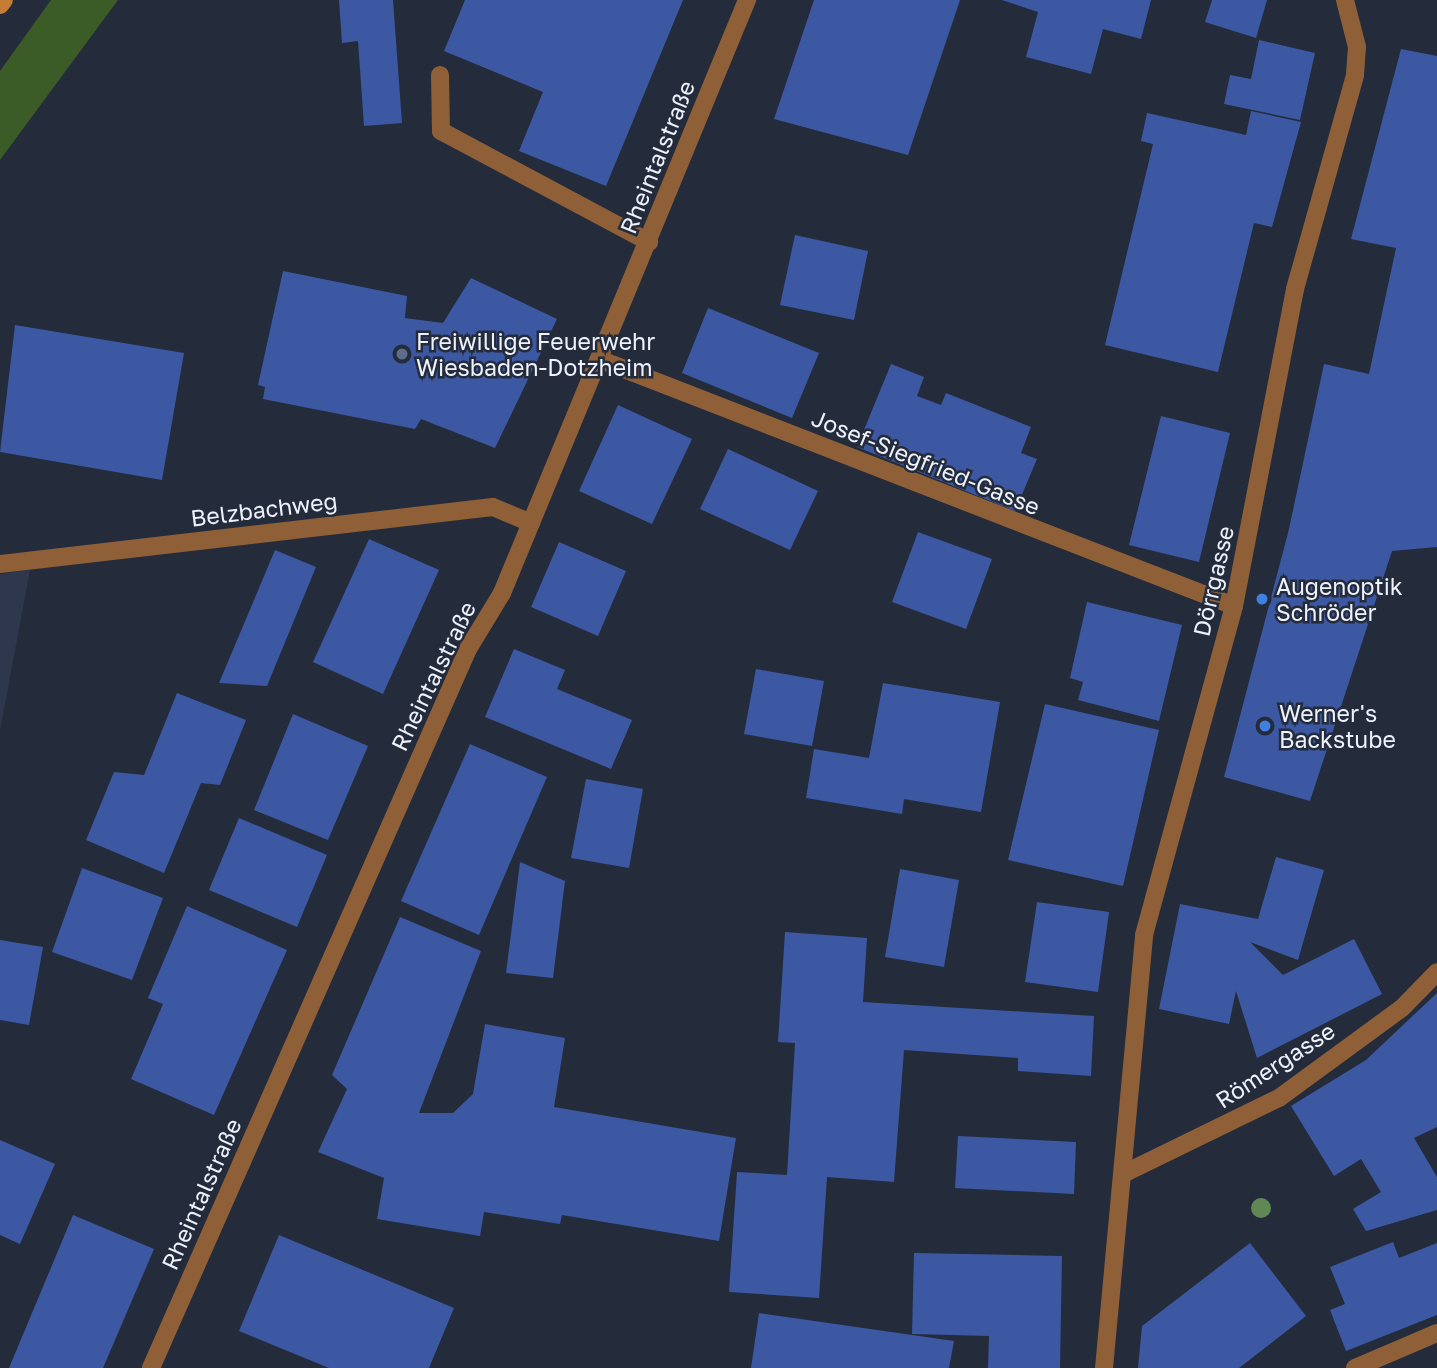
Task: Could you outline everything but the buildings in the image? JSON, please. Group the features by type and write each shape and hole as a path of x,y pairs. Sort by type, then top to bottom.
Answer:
{"main road":[{"path":"0,5 4,0"}],"street":[{"name":"Rheintalstraße","path":"151,1368 468,649 502,593 601,359 747,0"},
{"name":"Dörrgasse","path":"1104,1368 1143,935 1234,606 1295,289 1355,75 1357,47 1347,0"},
{"path":"440,75 441,131 649,242"},
{"name":"Josef-Siegfried-Gasse","path":"601,359 1234,606"},
{"name":"Belzbachweg","path":"0,564 493,507 531,523"},
{"name":"Römergasse","path":"1123,1174 1279,1098 1402,1008 1437,972"},
{"path":"1355,1368 1437,1333"}],"shaded area":[{"path":"30,570 0,731 0,574"}],"green space":[{"path":"51,0 118,0 0,160 0,71"}],"place":[{"name":"Freiwillige Feuerwehr Wiesbaden-Dotzheim","path":"402,354"},
{"name":"Augenoptik Schröder","path":"1262,599"},
{"name":"Werner's Backstube","path":"1265,726"}]}
